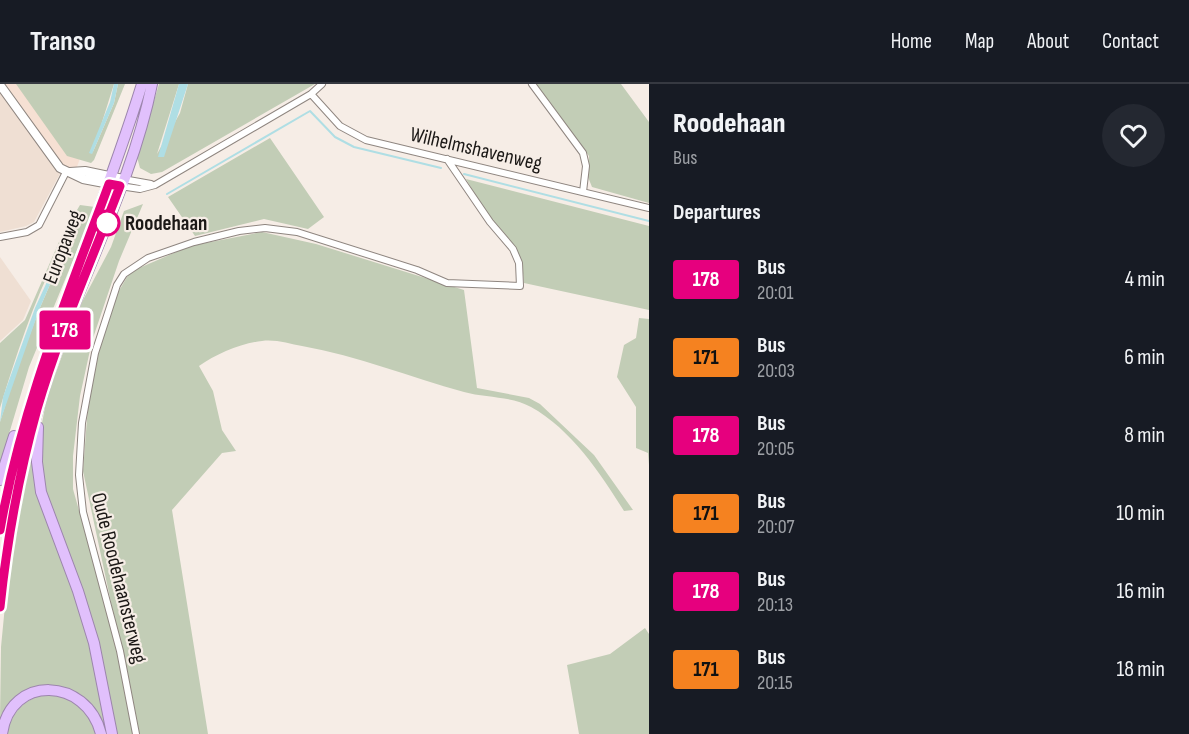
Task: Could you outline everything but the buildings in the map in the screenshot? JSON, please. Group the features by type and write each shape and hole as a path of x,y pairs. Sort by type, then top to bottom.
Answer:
{"highway":[{"name":"Europaweg","path":"0,530 19,442 35,386 60,309 110,180 142,84"},
{"name":"Europaweg","path":"0,607 15,506 37,410 59,343 122,182 152,84"},
{"path":"0,480 17,426 35,386"},
{"path":"37,410 37,462 41,492 78,591 93,643 112,734"},
{"path":"2,734 10,711 21,699 31,693 54,689 79,698 89,707 101,734"}],"street":[{"path":"0,85 57,165 66,172 83,179 122,182 140,189 155,184 311,94 322,84"},
{"path":"532,84 583,153 586,163 583,192"},
{"name":"Wilhelmshavenweg","path":"311,94 334,121 352,134 649,208"},
{"name":"Oude Roodehaansterweg","path":"136,734 120,651 83,512 79,475 84,414 95,353 117,285 124,274 148,258 231,232 265,228 297,232 417,270 447,283 520,286 519,263 513,249 490,222 447,159"},
{"path":"0,237 27,232 39,225 66,172"}],"shaded area":[{"path":"0,84 107,84 74,175 55,162"},
{"path":"0,87 63,168 34,222 0,232"},
{"path":"0,257 31,301 23,320 0,341"}],"green space":[{"path":"16,84 114,84 92,154 114,103 118,84 125,84 91,163 67,156"},
{"path":"159,84 179,84 157,154 180,113 188,84 315,84 162,172 151,174 140,168 137,157"},
{"path":"536,84 621,84 649,122 649,203 592,187 588,177 589,156"},
{"path":"270,138 324,217 308,229 264,219 195,236 168,197"},
{"path":"466,179 649,226 649,310 524,283 518,255 510,241 487,214"},
{"path":"143,204 119,261 92,341 80,396 73,456 73,489 118,650 134,734 115,734 41,478 41,428 47,397 82,302 111,247 124,211"},
{"path":"80,205 95,207 29,367 0,464 0,422 14,377 39,310 79,217 43,285 0,408 0,343 25,320 62,235"},
{"path":"262,232 316,244 464,290 477,388 529,398 540,404 594,455 633,510 624,511 584,453 559,427 524,403 464,392 343,355 282,342 254,342 221,353 199,366 213,391 222,430 236,451 222,453 172,510 208,734 139,734 83,471 89,393 98,351 117,294 130,272 190,246"},
{"path":"639,318 649,319 649,465 648,453 636,448 636,407 617,377 624,345 636,338"},
{"path":"35,432 35,458 83,617 109,734 105,734 96,711 80,694 54,685 37,687 2,721 0,719 1,647 9,564"},
{"path":"645,628 649,634 649,734 579,734 567,665 610,654"},
{"path":"54,692 83,705 98,734 4,734 23,705 35,698"}],"water":[{"path":"114,84 118,84 114,103 92,154 89,153 110,102"},
{"path":"179,84 188,84 164,157 158,157"},
{"path":"78,214 79,217 39,310 0,422 3,397 35,308"}],"waterway":[{"path":"167,194 310,111 335,137 354,147 441,168"},
{"path":"464,174 649,221"}],"bus line":[{"name":"178","path":"0,530 19,442 50,337 109,184 120,186 59,343 37,410 16,497 5,559 0,607"}],"place":[{"name":"Roodehaan","path":"107,223"}]}
